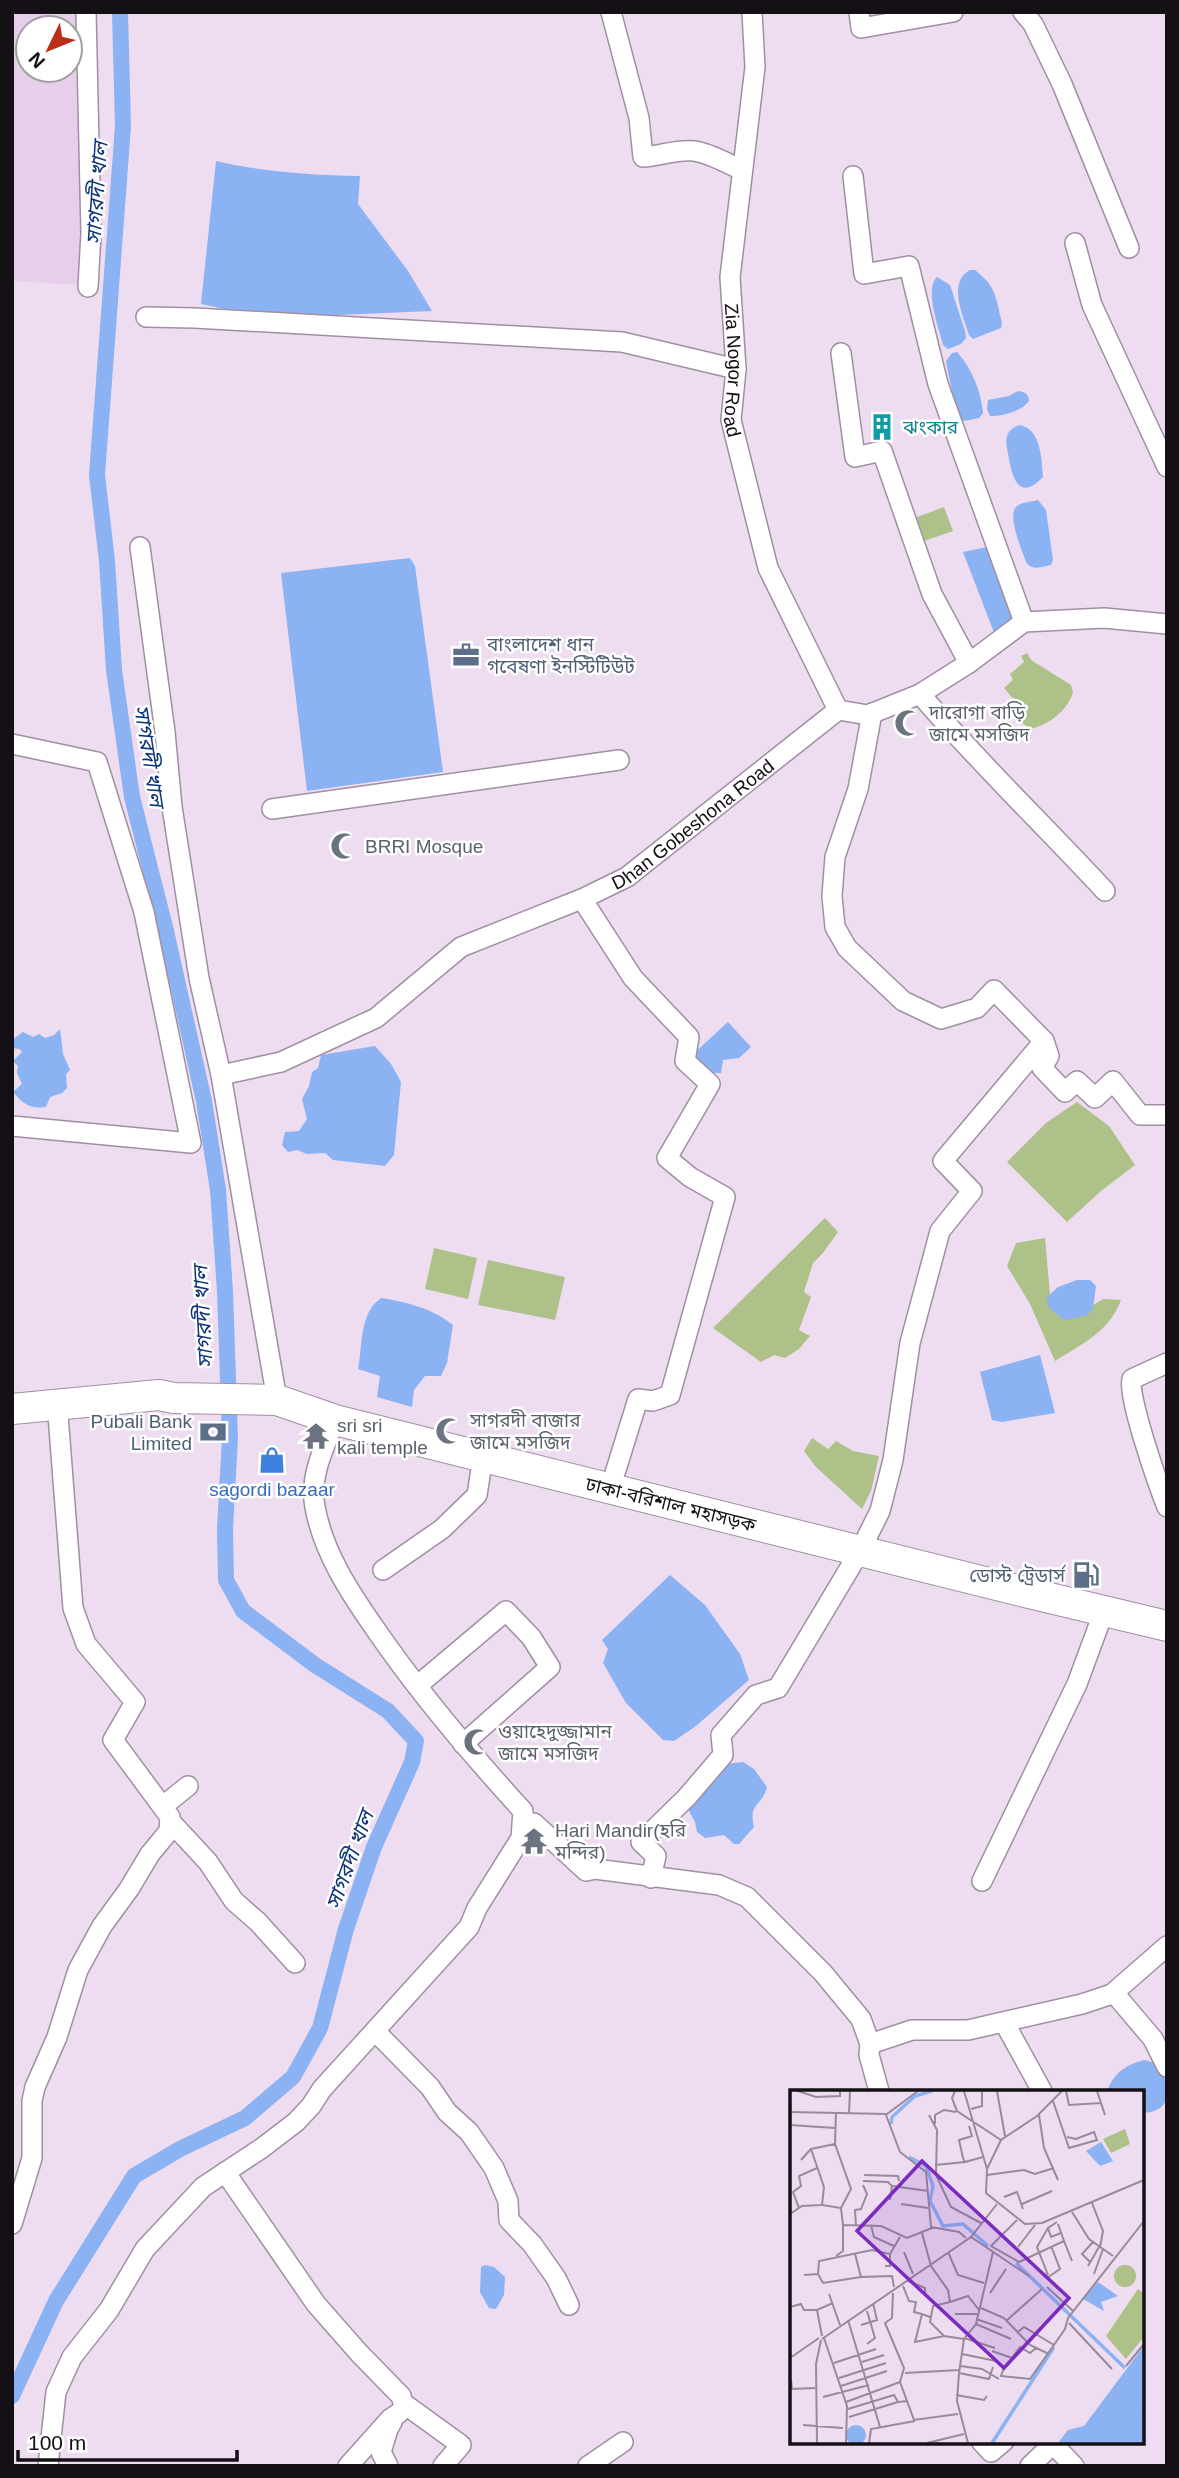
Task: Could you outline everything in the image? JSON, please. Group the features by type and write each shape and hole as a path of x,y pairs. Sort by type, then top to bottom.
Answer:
{"highway":[{"path":"12,1419 159,1406 195,1388 236,1398"},
{"path":"12,1409 159,1395 174,1398"},
{"name":"ঢাকা-বরিশাল মহাসড়ক","path":"236,1398 335,1420 1167,1626"}],"street":[{"path":"86,12 91,233 88,288"},
{"path":"611,12 639,118 643,157 696,151 743,170"},
{"name":"Zia Nogor Road","path":"752,12 755,66 730,277 736,369 731,420 768,568 838,710"},
{"path":"860,20 953,12"},
{"path":"1023,12 1033,24 1062,84 1129,248"},
{"path":"853,176 864,274 909,266 938,384 1024,622"},
{"path":"1074,243 1092,305 1160,437 1167,467"},
{"path":"146,317 622,342 736,369"},
{"path":"841,353 855,457 882,451 932,594 969,663"},
{"path":"140,547 165,732 172,807 199,978 221,1075 236,1398"},
{"path":"838,710 868,715 920,694 969,663 1024,622 1104,618 1167,624"},
{"path":"920,694 1105,891"},
{"name":"Dhan Gobeshona Road","path":"221,1075 281,1062 376,1017 461,947 582,899 627,877 838,710"},
{"path":"872,713 858,789 835,858 832,896 835,927 847,948 904,1001 941,1019 977,1008 994,990 1044,1041 1049,1056 1042,1068 1065,1092 1077,1080 1095,1098 1113,1081 1140,1115 1167,1115"},
{"path":"12,744 97,762 144,912 191,1143 12,1126"},
{"path":"272,809 619,760"},
{"path":"582,899 633,978 689,1037 685,1061 710,1084 667,1158 690,1177 725,1197 670,1395 653,1401 638,1399 610,1489"},
{"path":"651,1878 656,1856 641,1842 687,1797 723,1755 721,1735 756,1695 779,1688 860,1551 880,1511 893,1460 910,1343 940,1231 972,1191 943,1161 1044,1041"},
{"path":"1167,1363 1132,1379 1129,1388 1136,1405 1149,1461 1167,1507"},
{"path":"58,1415 73,1608 86,1644 135,1702 113,1740 166,1814 208,1862 234,1901 258,1922 295,1964"},
{"path":"48,2466 55,2392 72,2357 114,2302 145,2249 203,2187 262,2148 296,2122 311,2106 321,2089 469,1927 477,1908 521,1838 523,1811 416,1686 357,1603 329,1553 314,1506 314,1479 335,1420"},
{"path":"383,1570 442,1529 477,1495 483,1457"},
{"path":"416,1686 506,1611 531,1637 550,1667 463,1744"},
{"path":"982,1881 1077,1684 1104,1611"},
{"path":"12,2224 16,2196 32,2158 32,2101 35,2087 57,2038 78,1970 102,1926 150,1854 169,1831 166,1814 188,1786"},
{"path":"523,1823 534,1823 586,1871 595,1869 719,1885 747,1897 830,1982 861,2019 870,2044 869,2055 879,2090"},
{"path":"870,2044 912,2030 968,2030 1082,2004 1114,1993 1167,1947"},
{"path":"1114,1993 1160,2032 1167,2067"},
{"path":"1004,2022 1041,2090"},
{"path":"375,2031 430,2087 447,2112 469,2132 494,2168 508,2201 509,2220 532,2244 556,2278 569,2305"},
{"path":"225,2172 305,2289 359,2353 401,2396 401,2408 388,2429 381,2452 388,2466"},
{"path":"348,2466 401,2408"},
{"path":"401,2408 461,2445 443,2466"},
{"path":"589,2466 623,2442"},
{"path":"983,2443 991,2452 1002,2443"},
{"path":"1030,2466 1050,2443"},
{"path":"1052,2443 1074,2466"}],"shaded area":[{"path":"12,12 84,12 14,14 14,84 83,84 81,285 12,281"}],"green space":[{"path":"944,507 953,531 921,542 912,519"},
{"path":"1027,653 1031,660 1071,685 1073,693 1056,716 1031,729 1016,719 1008,708 1015,701 1004,688 1013,680 1010,674 1024,662 1021,656"},
{"path":"1077,1102 1109,1126 1135,1165 1067,1222 1007,1162 1046,1123"},
{"path":"825,1218 838,1232 813,1263 804,1292 811,1297 799,1330 810,1336 799,1349 785,1358 774,1355 761,1362 713,1328"},
{"path":"1045,1238 1051,1306 1076,1316 1103,1299 1121,1300 1110,1320 1102,1328 1055,1361 1030,1304 1007,1266 1016,1243"},
{"path":"434,1248 477,1258 468,1299 425,1289"},
{"path":"488,1260 565,1277 555,1320 478,1305"},
{"path":"812,1438 828,1449 836,1441 853,1451 879,1456 871,1491 862,1509 816,1467 804,1451"}],"water":[{"path":"216,161 287,172 360,176 358,204 408,271 432,311 268,318 201,304"},
{"path":"970,270 975,270 992,287 1002,323 1001,328 973,339 963,318 958,291 963,276"},
{"path":"937,277 950,285 965,331 966,338 961,344 948,349 943,345 932,300 933,283"},
{"path":"957,352 978,389 983,413 979,418 964,421 957,418 946,361 952,353"},
{"path":"1018,391 1027,395 1029,401 1026,405 1012,412 990,416 987,409 988,400 1009,396"},
{"path":"1019,425 1034,434 1039,446 1043,477 1029,487 1019,485 1016,481 1007,447 1008,434"},
{"path":"1038,500 1046,510 1053,560 1051,565 1037,568 1026,562 1013,518 1018,505"},
{"path":"987,547 1013,622 995,635 963,552"},
{"path":"410,558 415,566 443,772 307,791 281,573"},
{"path":"728,1022 751,1047 739,1058 723,1060 721,1073 710,1073 691,1056"},
{"path":"60,1029 63,1054 70,1070 66,1074 67,1088 50,1097 46,1107 27,1105 13,1092 22,1084 17,1073 18,1066 13,1061 22,1052 12,1048 12,1040 23,1032 33,1037 39,1034 45,1038"},
{"path":"375,1046 391,1064 401,1082 394,1155 385,1166 333,1160 325,1153 307,1154 297,1150 288,1152 282,1145 285,1132 299,1131 307,1119 302,1099 312,1072 318,1068 321,1055"},
{"path":"1077,1280 1090,1280 1096,1286 1093,1309 1086,1316 1064,1320 1050,1308 1047,1297 1058,1287"},
{"path":"381,1298 418,1307 453,1325 447,1363 441,1376 425,1376 414,1390 412,1407 377,1397 380,1376 358,1369 365,1321"},
{"path":"1040,1355 1055,1413 1002,1422 992,1420 980,1372"},
{"path":"670,1575 705,1605 740,1654 749,1680 696,1726 674,1741 663,1740 626,1703 603,1663 608,1649 602,1640"},
{"path":"743,1762 754,1769 767,1787 754,1809 754,1827 739,1844 734,1844 724,1835 705,1838 697,1832 689,1811 690,1805 726,1764"},
{"path":"1144,2060 1160,2064 1168,2089 1165,2103 1160,2108 1144,2113 1144,2090 1108,2090 1114,2078 1132,2064"},
{"path":"481,2267 494,2267 505,2277 504,2295 496,2309 489,2308 480,2292"}],"waterway":[{"name":"সাগরদী খাল","path":"12,2396 56,2301 134,2176 180,2149 245,2118 293,2077 320,2028 346,1929 374,1847 412,1762 416,1741 388,1711 315,1665 243,1611 226,1580 225,1529 230,1438 225,1291 218,1190 204,1101 166,931 132,797 114,670 107,561 97,475 123,126 120,12"}],"place":[{"name":"ঝংকার","path":"882,427"},
{"name":"বাংলাদেশ ধান গবেষণা ইনস্টিটিউট","path":"466,655"},
{"name":"দারোগা বাড়ি জামে মসজিদ","path":"908,723"},
{"name":"BRRI Mosque","path":"344,846"},
{"name":"সাগরদী বাজার জামে মসজিদ","path":"449,1431"},
{"name":"Pubali Bank Limited","path":"213,1432"},
{"name":"sri sri kali temple","path":"316,1436"},
{"name":"sagordi bazaar","path":"272,1460"},
{"name":"ডোস্ট ট্রেডার্স","path":"1086,1575"},
{"name":"ওয়াহেদুজ্জামান জামে মসজিদ","path":"477,1742"},
{"name":"Hari Mandir(হরি মন্দির)","path":"534,1841"}]}
